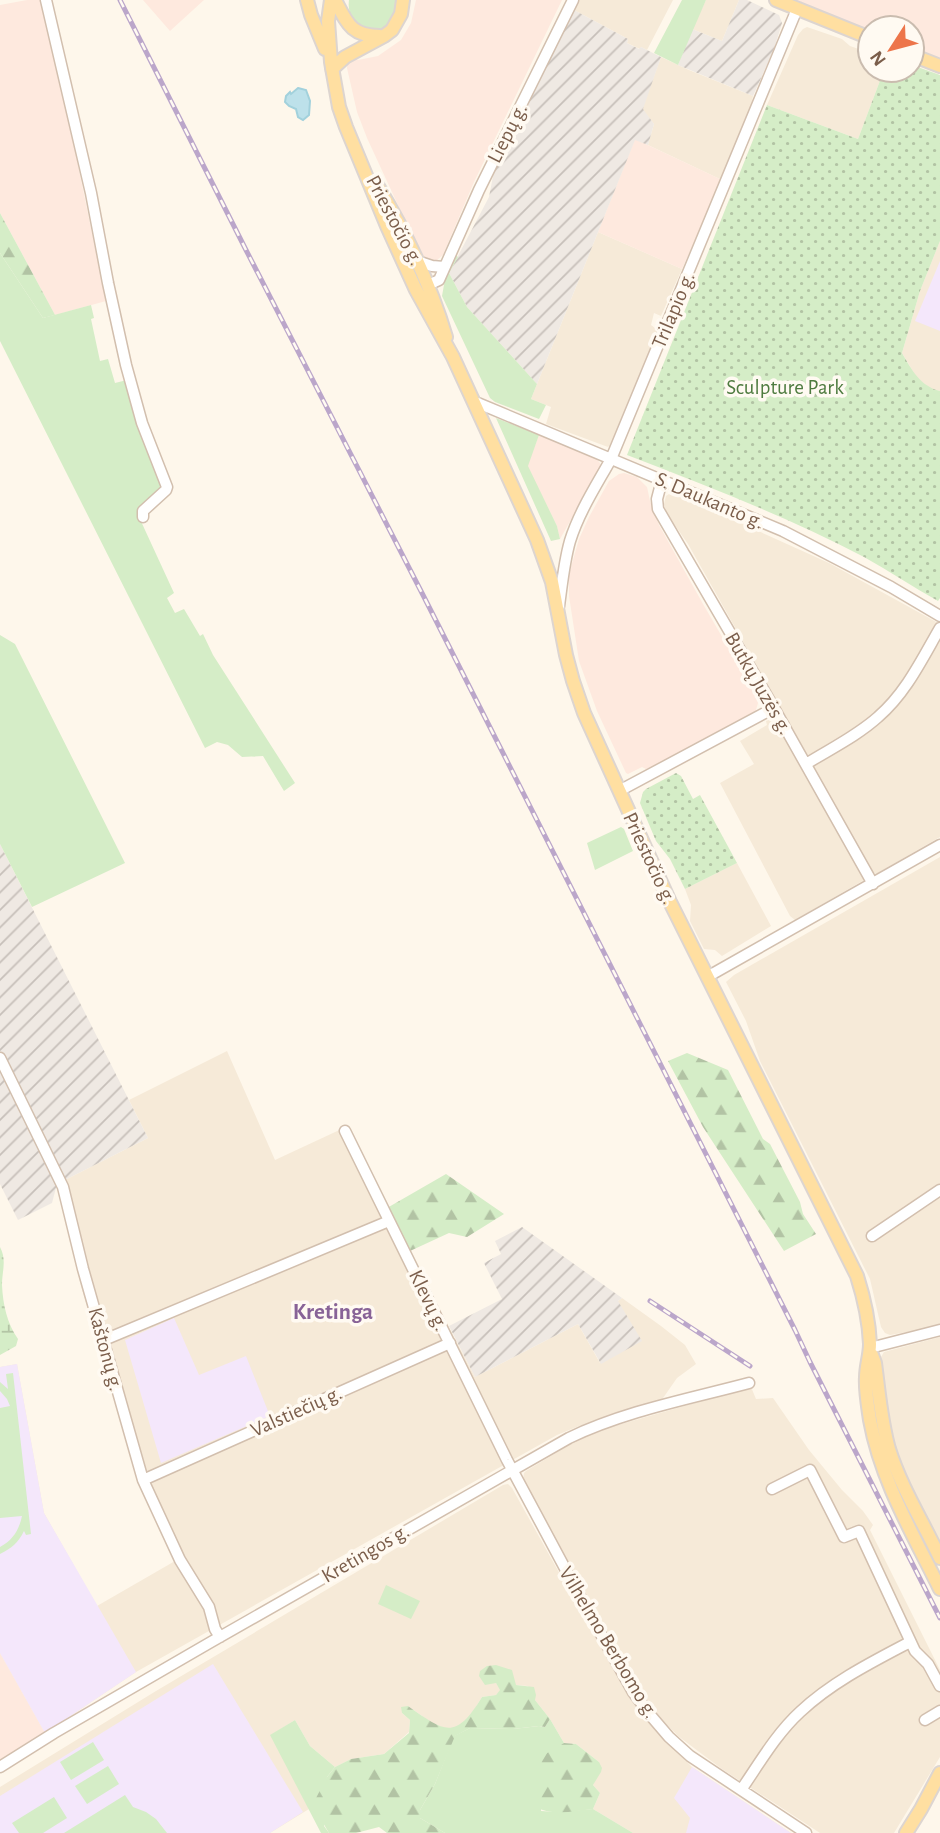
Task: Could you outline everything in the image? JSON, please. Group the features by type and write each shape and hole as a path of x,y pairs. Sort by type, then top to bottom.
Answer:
{"main road":[{"path":"307,0 332,66 384,36 397,23 404,0"},
{"path":"333,0 352,28 366,36 384,36"},
{"name":"Priestočio g.","path":"333,0 328,20 339,107 387,226 422,287 436,300 453,357 540,549 552,582 566,655 577,694 619,791 670,902 857,1276 867,1310 870,1348"},
{"path":"776,0 856,32"},
{"name":"Priestočio g.","path":"359,157 398,220 418,261 422,287"},
{"path":"870,1348 875,1363 880,1409 890,1453 940,1558"},
{"path":"870,1348 865,1378 875,1443 903,1517 940,1589"},
{"path":"929,1568 940,1579"},
{"path":"906,1833 940,1773"},
{"path":"921,1810 940,1788"}],"street":[{"path":"46,0 91,193 126,365 142,423 167,487 143,511 143,517"},
{"name":"Liepų g.","path":"422,287 439,280 479,190 573,0"},
{"name":"Trilapio g.","path":"559,613 563,572 570,541 581,513 611,459 797,9"},
{"path":"418,261 444,267"},
{"name":"S. Daukanto g.","path":"473,401 783,531 940,616"},
{"name":"Butkų Juzės g.","path":"663,480 657,499 658,509 873,884"},
{"path":"806,764 880,715 913,677 940,628"},
{"path":"619,791 774,708"},
{"path":"707,977 940,845"},
{"name":"Kaštonų g.","path":"0,1058 63,1187 83,1269 143,1480 180,1560 209,1607 219,1637"},
{"name":"Klevų g.","path":"345,1131 512,1470"},
{"path":"873,1236 940,1190"},
{"path":"104,1340 389,1221"},
{"path":"870,1348 940,1330"},
{"name":"Valstiečių g.","path":"143,1480 450,1343"},
{"name":"Kretingos g.","path":"0,1767 54,1732 569,1438 602,1424 659,1406 749,1383"},
{"name":"Vilhelmo Berbomo g.","path":"512,1470 633,1692 645,1708 669,1737 690,1756 806,1833"},
{"path":"772,1489 810,1470 844,1537 859,1531 910,1642 931,1669 940,1686"},
{"path":"741,1790 779,1734 800,1712 852,1674 910,1642"},
{"path":"925,1720 940,1711"}],"shaded area":[{"path":"41,0 51,34 106,301 55,315 0,213 0,5"},
{"path":"143,0 204,0 170,31"},
{"path":"416,0 562,0 474,182 443,255 430,262 422,257 367,138 357,112 347,68 347,62 352,57 358,60 378,56 401,40 411,23"},
{"path":"579,0 673,0 647,50 627,43 628,39 574,10"},
{"path":"706,0 739,0 722,41 692,29"},
{"path":"739,0 747,0 779,15 782,23 774,49 753,96 678,65 692,29 722,41"},
{"path":"796,0 940,0 940,59 926,54 926,14 856,14 856,25"},
{"path":"574,10 628,39 627,43 661,57 643,109 654,124 648,145 635,140 537,384 467,307 449,273 489,197 494,171"},
{"path":"807,27 842,39 856,48 856,84 879,84 858,139 767,105 803,29"},
{"path":"661,57 753,96 722,180 648,145 654,124 642,109"},
{"path":"635,139 722,180 682,269 598,232"},
{"path":"598,232 682,269 661,316 654,313 651,325 657,333 608,447 546,424 551,407 531,399"},
{"path":"940,241 940,391 931,389 917,378 902,353 920,291"},
{"path":"940,261 940,331 915,321"},
{"path":"539,435 594,456 600,463 600,468 560,539 557,526 527,466"},
{"path":"624,473 637,477 647,487 659,525 756,695 758,703 752,714 651,768 642,767 628,774 597,711 579,661 569,596 569,574 579,539 609,481"},
{"path":"672,492 829,563 940,624 940,837 876,874 873,872 688,544 667,514 664,504 666,496"},
{"path":"766,721 776,721 864,880 795,920 790,916 720,783 754,764 740,741 767,725"},
{"path":"0,844 148,1138 57,1184 52,1203 18,1220 0,1184"},
{"path":"940,857 940,1326 890,1335 881,1327 870,1279 760,1061 746,1021 726,982"},
{"path":"737,863 771,926 722,956 715,950 704,949 690,921 691,905 685,889"},
{"path":"227,1051 275,1160 348,1126 387,1208 475,1377 578,1324 600,1363 618,1301 622,1298 685,1345 696,1364 677,1378 661,1401 557,1435 136,1672 45,1733 0,1653 0,1367 17,1364 44,1513 97,1606 175,1561 144,1494 81,1286 57,1184 148,1138 129,1100"},
{"path":"522,1227 622,1298 618,1301 642,1341 601,1364 578,1324 475,1377 449,1326 502,1299 484,1263 501,1254 495,1241"},
{"path":"174,1318 199,1375 246,1356 270,1416 161,1463 125,1340"},
{"path":"940,1337 940,1546 892,1439 884,1405 881,1357 884,1352"},
{"path":"17,1364 44,1513 136,1672 45,1733 0,1653 0,1367"},
{"path":"751,1387 756,1399 773,1398 809,1450 873,1525 870,1530 940,1670 940,1757 894,1833 820,1833 722,1769 678,1736 649,1706 636,1686 523,1481 526,1471 584,1436"},
{"path":"508,1484 625,1691 656,1731 692,1767 791,1833 633,1833 593,1809 600,1793 593,1785 599,1762 576,1744 564,1743 528,1686 496,1683 501,1690 496,1695 482,1697 469,1718 455,1728 439,1728 408,1706 402,1713 410,1720 409,1732 384,1754 351,1759 335,1767 310,1746 295,1720 271,1735 309,1809 270,1833 0,1833 0,1787 156,1691"},
{"path":"0,1653 45,1733 0,1761"},
{"path":"213,1664 303,1812 270,1833 0,1833 0,1796"},
{"path":"692,1767 791,1833 686,1833 690,1818 674,1798"}],"green space":[{"path":"349,0 397,0 388,24 379,30 365,31 352,17"},
{"path":"682,0 706,0 678,65 654,53"},
{"name":"Sculpture Park","path":"926,70 940,75 940,241 920,291 902,353 922,381 940,391 938,601 864,557 777,515 627,455 767,105 858,139 879,84 926,84"},
{"path":"0,213 55,315 43,318 0,253"},
{"path":"0,253 43,318 91,305 94,318 91,319 100,361 108,359 115,383 127,380 162,484 162,489 139,517 174,593 167,598 175,613 184,609 200,636 203,634 213,655 295,783 284,791 263,756 242,757 228,745 217,742 205,748 0,341"},
{"path":"454,254 458,257 449,273 467,307 537,384 531,399 546,405 539,419 490,398 442,296 447,268"},
{"path":"496,418 539,435 528,466 557,526 560,539 551,541"},
{"path":"0,635 15,644 125,863 32,907 0,844"},
{"path":"676,773 681,776 693,799 700,795 737,863 685,889 670,859 656,841 640,803 646,789"},
{"path":"621,827 633,851 595,870 587,843"},
{"path":"687,1053 728,1070 816,1234 784,1251 703,1127 668,1061"},
{"path":"446,1174 504,1214 467,1237 449,1233 410,1251 387,1208"},
{"path":"0,1247 4,1261 2,1285 5,1307 8,1320 18,1339 16,1346 0,1355"},
{"path":"13,1373 31,1534 26,1535 24,1531 14,1545 0,1554 0,1547 15,1534 22,1516 0,1518 0,1408 10,1406 0,1391 0,1382 8,1389 6,1374"},
{"path":"386,1585 420,1601 411,1619 378,1604"},
{"path":"496,1665 512,1670 516,1685 534,1687 535,1700 550,1719 545,1727 470,1728 455,1736 435,1784 420,1810 420,1818 445,1833 387,1833 379,1827 356,1833 329,1833 316,1811 315,1800 335,1767 351,1759 384,1754 409,1733 410,1720 402,1713 401,1707 408,1706 431,1722 449,1728 464,1721 482,1697 496,1695 500,1690 496,1683 485,1685 479,1676 480,1671 487,1666"},
{"path":"550,1719 564,1743 551,1756 548,1764 543,1783 541,1811 593,1809 633,1833 445,1833 420,1818 420,1810 435,1784 454,1736 470,1728 545,1727"},
{"path":"295,1720 310,1746 335,1767 327,1777 324,1826 329,1833 321,1833 270,1735"},
{"path":"93,1742 104,1760 71,1780 60,1762"},
{"path":"564,1743 576,1744 599,1762 602,1768 593,1785 600,1793 593,1809 554,1812 533,1805 544,1773 539,1764 547,1753"},
{"path":"108,1766 119,1784 87,1804 75,1786"},
{"path":"125,1795 133,1807 156,1819 167,1833 64,1833"},
{"path":"54,1797 67,1818 43,1833 19,1833 12,1823"}],"water":[{"path":"298,88 306,90 310,101 309,115 303,120 298,117 296,109 285,102 286,96"}],"railway":[{"path":"120,0 940,1618"},
{"path":"650,1301 750,1366"}],"district":[{"name":"Kretinga","path":"333,1311"}]}
